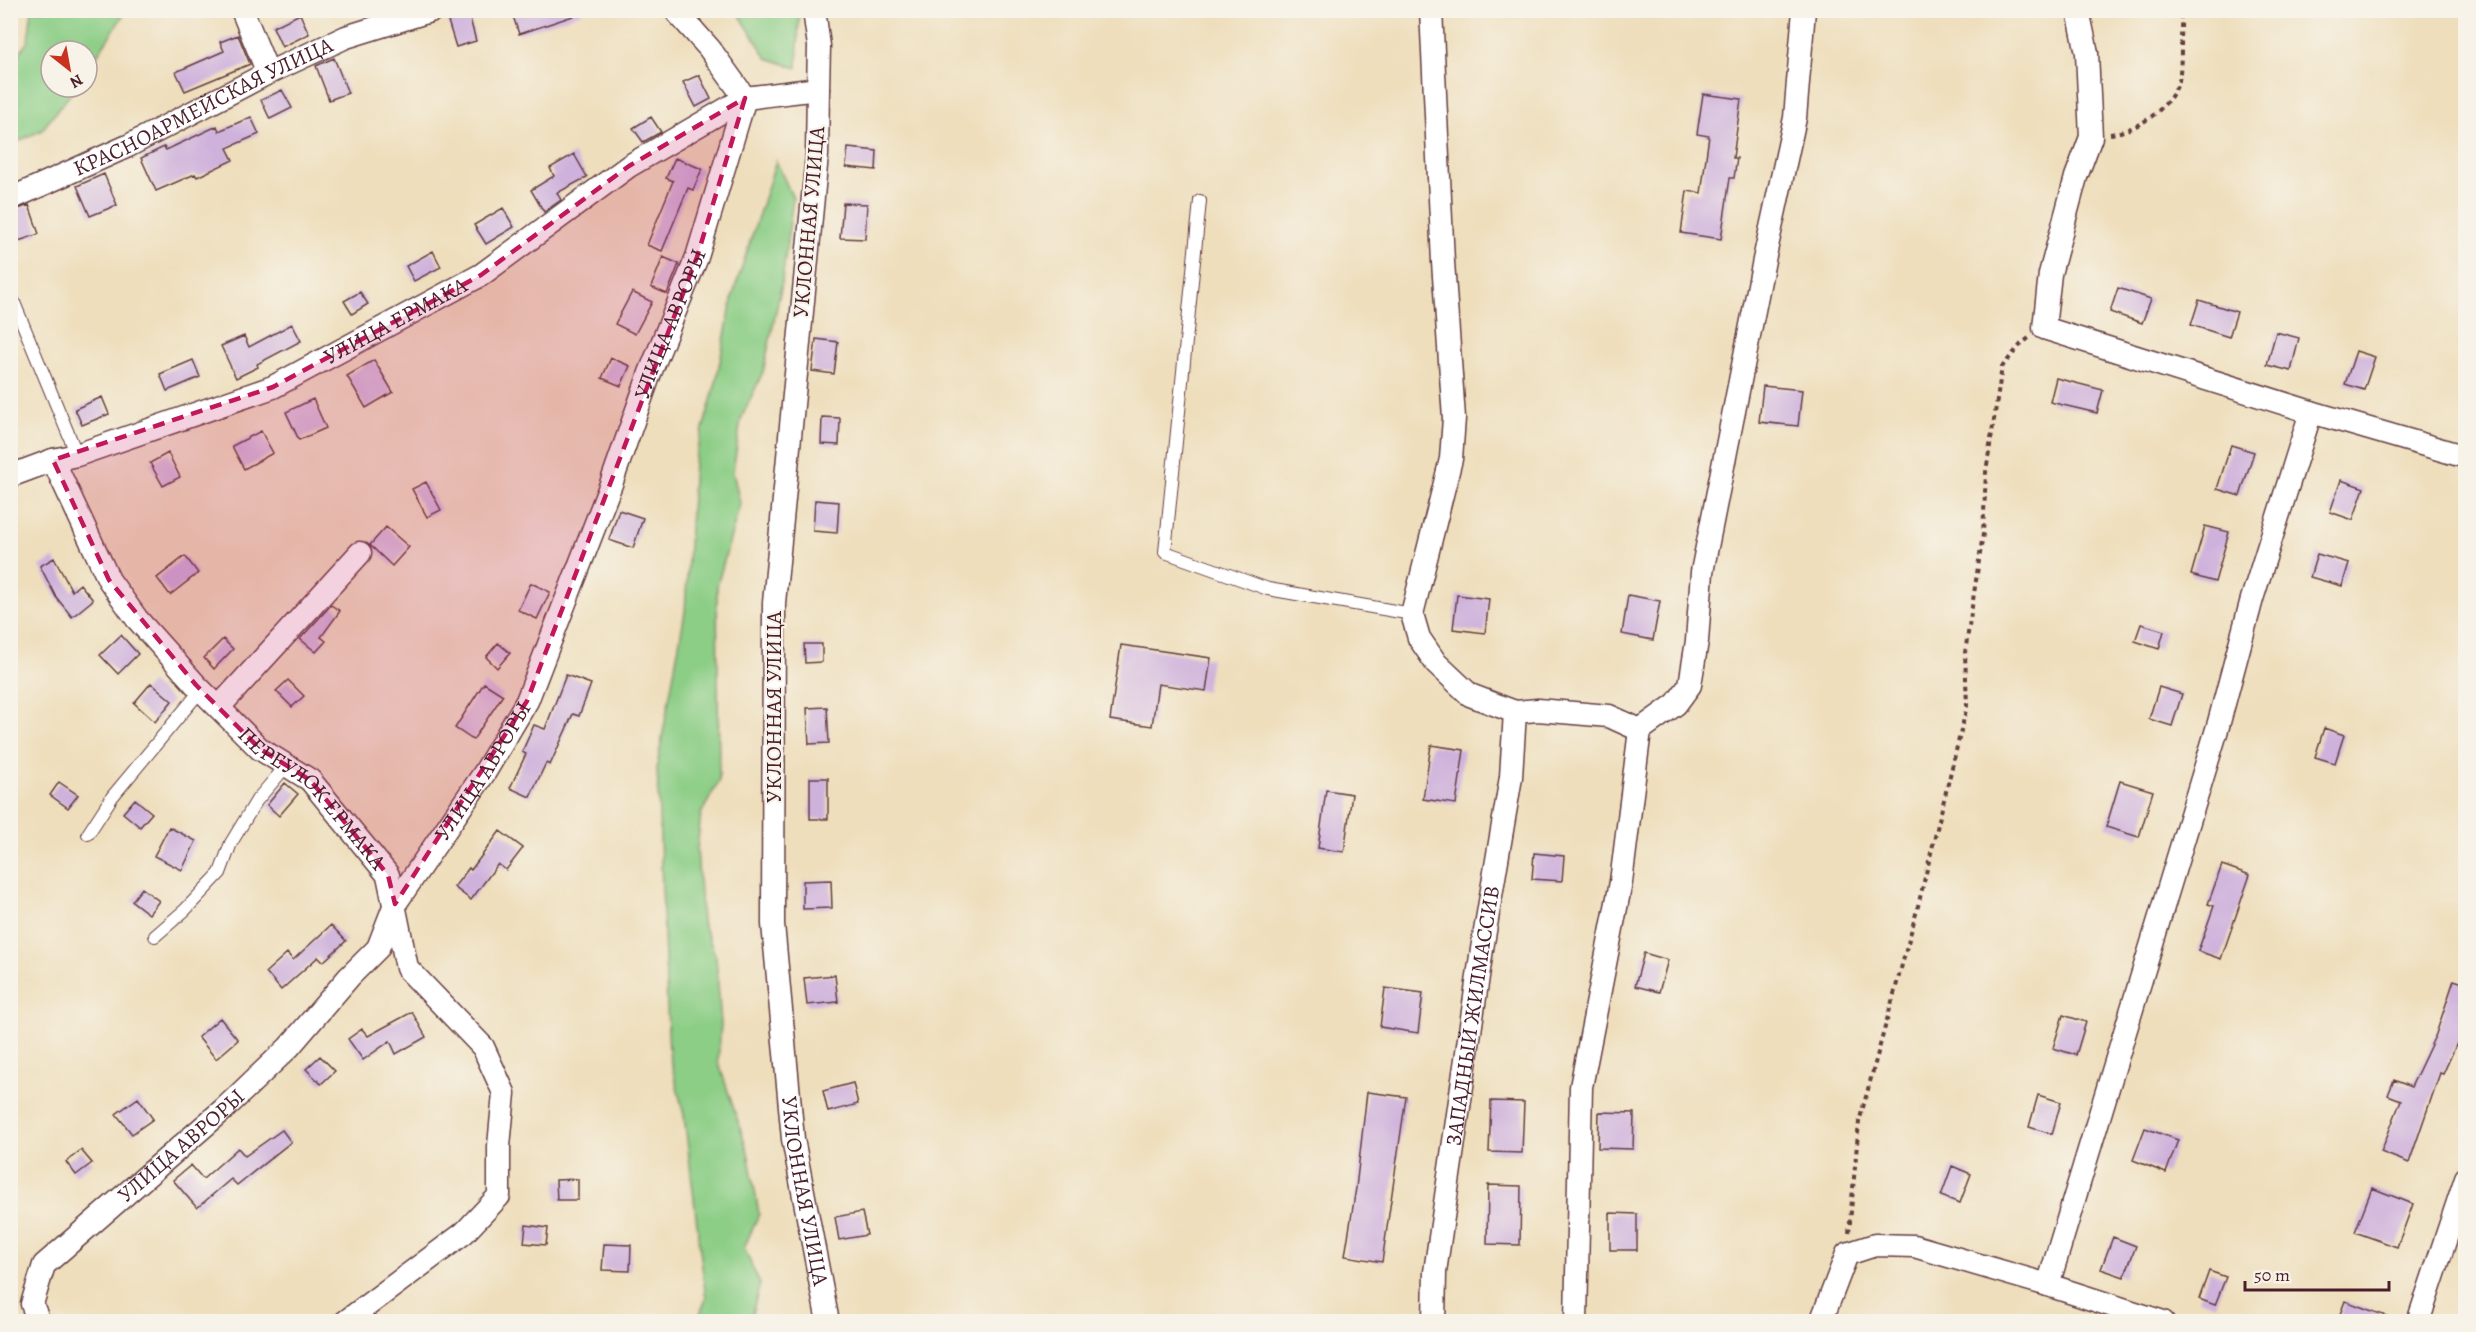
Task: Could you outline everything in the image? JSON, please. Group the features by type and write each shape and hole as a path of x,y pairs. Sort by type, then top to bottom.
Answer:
{"street":[{"path":"242,10 268,73"},
{"name":"КРАСНОАРМЕЙСКАЯ УЛИЦА","path":"10,199 128,146 268,73 346,37 434,10"},
{"path":"675,10 709,48 745,98"},
{"name":"УКЛОННАЯ УЛИЦА","path":"814,10 819,46 817,156 774,603 773,924 793,1139 828,1322"},
{"path":"1431,10 1443,262 1454,418 1451,459 1412,614 1419,638 1436,663 1470,696 1515,712 1538,710 1609,716 1640,730"},
{"path":"1576,1322 1581,1087 1622,882 1640,730 1676,704 1690,685 1697,641 1702,572 1764,260 1795,118 1804,10"},
{"path":"2078,10 2087,53 2091,137 2076,177 2050,274 2044,328 2312,412 2466,457"},
{"name":"УКЛОННАЯ УЛИЦА","path":"745,98 818,89"},
{"name":"УЛИЦА ЕРМАКА","path":"10,476 273,387 481,275 629,166 745,98"},
{"name":"УЛИЦА АВРОРЫ","path":"39,1322 32,1304 44,1265 224,1109 289,1047 349,977 378,948 395,904 485,772 528,700 650,373 697,257 745,98"},
{"path":"2048,1285 2215,736 2252,599 2312,412"},
{"name":"ПЕРЕУЛОК ЕРМАКА","path":"53,460 109,580 137,619 201,690 260,749 310,780 388,876 407,968 483,1047 504,1093 499,1146 499,1196 464,1233 345,1322"},
{"path":"219,707 360,553"},
{"name":"ЗАПАДНЫЙ ЖИЛМАССИВ","path":"1434,1322 1436,1272 1482,949 1511,777 1515,712"},
{"path":"2418,1322 2466,1178"},
{"path":"1821,1322 1847,1254 1875,1245 1914,1246 2048,1285 2163,1322"}],"lane":[{"path":"1200,201 1165,552 1268,589 1412,614"},
{"path":"10,293 77,455"},
{"path":"88,834 112,797 201,690"},
{"path":"155,936 185,910 220,873 231,843 257,801 287,765"}],"path":[{"path":"2091,137 2122,132 2156,114 2179,83 2181,10"},
{"path":"1847,1254 1859,1122 1917,910 1967,706 1965,653 1983,534 1986,472 2002,367 2022,343 2044,328"}],"highlighted area":[{"path":"745,98 697,257 527,701 395,904 388,875 310,780 260,749 196,685 109,580 53,460 273,387 481,275 629,166"}],"green space":[{"path":"32,10 126,11 99,53 99,39 39,39 39,99 67,99 42,130 11,145 11,64 28,41"},
{"path":"737,11 792,11 799,17 797,68 767,58"},
{"path":"776,161 793,198 781,288 763,372 741,419 733,472 740,504 717,586 719,781 701,814 697,849 702,922 716,957 721,1024 718,1061 748,1152 759,1214 744,1248 760,1284 750,1321 697,1321 706,1299 684,1115 669,1054 657,766 685,612 694,462 716,382 733,295"}],"building":[{"path":"511,10 581,10 582,13 519,34"},
{"path":"300,14 309,34 282,47 273,27"},
{"path":"469,15 476,41 456,47 448,21"},
{"path":"238,35 250,64 185,91 176,72 224,51 220,42"},
{"path":"334,58 348,93 329,100 316,66"},
{"path":"699,75 711,99 696,107 683,82"},
{"path":"282,90 292,108 270,119 261,100"},
{"path":"1703,94 1741,99 1733,158 1737,158 1734,178 1730,178 1721,239 1681,233 1687,191 1701,193 1709,136 1697,134"},
{"path":"251,117 259,134 227,148 233,160 197,177 195,174 156,191 141,158 164,147 166,150 217,126 219,131"},
{"path":"651,117 661,132 643,142 633,128"},
{"path":"848,148 877,151 876,170 846,167"},
{"path":"574,154 587,177 557,193 561,200 544,212 531,190 554,176 550,168"},
{"path":"675,158 702,169 693,190 688,188 662,251 647,245 673,181 666,178"},
{"path":"104,174 117,205 90,216 77,186"},
{"path":"843,203 867,204 865,239 840,238"},
{"path":"29,205 39,234 10,244 10,212"},
{"path":"503,208 514,227 486,244 474,225"},
{"path":"433,251 441,267 414,281 406,266"},
{"path":"663,257 679,264 667,294 651,287"},
{"path":"2118,288 2151,299 2142,323 2110,312"},
{"path":"360,292 368,304 352,314 344,301"},
{"path":"632,292 652,302 635,334 615,324"},
{"path":"2199,300 2237,312 2229,337 2191,325"},
{"path":"292,324 301,341 236,378 221,346 244,336 249,347"},
{"path":"2276,332 2299,338 2291,371 2267,365"},
{"path":"816,339 838,342 834,374 812,371"},
{"path":"2356,351 2375,357 2364,390 2345,384"},
{"path":"611,358 630,366 621,386 602,378"},
{"path":"193,360 200,377 167,391 160,374"},
{"path":"374,360 393,392 366,408 347,376"},
{"path":"2056,378 2103,390 2097,413 2050,402"},
{"path":"1763,386 1802,390 1798,426 1759,422"},
{"path":"102,397 109,414 82,425 75,409"},
{"path":"313,399 326,428 299,440 286,412"},
{"path":"822,417 840,418 839,445 821,444"},
{"path":"261,431 273,453 244,469 232,446"},
{"path":"2231,445 2254,452 2240,496 2217,489"},
{"path":"168,453 180,477 163,486 150,463"},
{"path":"2341,480 2364,488 2353,520 2330,512"},
{"path":"426,482 441,510 427,517 412,489"},
{"path":"815,500 839,502 837,533 813,531"},
{"path":"619,510 643,518 633,548 609,540"},
{"path":"2205,526 2229,532 2215,582 2191,575"},
{"path":"386,527 409,547 392,566 370,545"},
{"path":"2317,554 2349,563 2342,586 2310,577"},
{"path":"185,556 198,573 170,595 157,578"},
{"path":"54,558 72,591 80,584 93,600 72,617 56,597 40,566"},
{"path":"531,583 550,592 537,619 518,610"},
{"path":"1457,595 1489,599 1485,633 1453,629"},
{"path":"1628,595 1660,601 1653,640 1622,634"},
{"path":"331,605 340,611 321,637 326,641 316,652 300,639"},
{"path":"2141,624 2164,631 2159,649 2135,641"},
{"path":"121,635 138,654 118,674 100,655"},
{"path":"223,639 233,649 214,669 204,658"},
{"path":"498,643 510,653 497,668 486,657"},
{"path":"804,644 822,644 822,662 805,663"},
{"path":"1121,645 1211,658 1206,691 1158,684 1152,726 1110,720"},
{"path":"566,675 591,684 579,716 573,714 550,765 546,763 530,797 510,788 526,754 522,752 534,725 545,729"},
{"path":"288,680 304,696 292,707 276,691"},
{"path":"151,683 172,701 155,722 134,703"},
{"path":"484,683 503,695 473,740 455,728"},
{"path":"2159,687 2182,694 2172,726 2149,719"},
{"path":"827,707 829,743 809,744 807,708"},
{"path":"2324,728 2344,735 2335,763 2315,757"},
{"path":"1431,745 1464,750 1456,804 1423,799"},
{"path":"810,778 828,778 828,819 810,819"},
{"path":"2120,781 2153,791 2139,837 2106,827"},
{"path":"59,782 78,795 68,808 50,795"},
{"path":"285,783 298,794 279,816 267,805"},
{"path":"1326,790 1352,794 1344,852 1318,848"},
{"path":"135,799 152,813 140,827 123,813"},
{"path":"169,827 196,841 182,870 154,856"},
{"path":"500,831 523,848 506,870 498,864 471,900 454,887 469,868 471,870"},
{"path":"1534,853 1564,856 1562,881 1532,879"},
{"path":"2222,865 2250,875 2221,959 2198,951 2214,906 2208,904"},
{"path":"831,880 832,908 803,909 803,881"},
{"path":"142,888 159,901 149,914 132,901"},
{"path":"331,925 346,941 323,962 318,957 281,990 266,972 287,953 293,960"},
{"path":"1644,953 1668,960 1659,992 1635,986"},
{"path":"835,975 838,1002 807,1005 804,978"},
{"path":"2454,980 2466,984 2466,1023 2443,1074 2440,1073 2409,1163 2381,1152 2401,1100 2388,1095 2394,1080 2411,1087 2436,1034"},
{"path":"1385,988 1423,993 1418,1033 1380,1027"},
{"path":"412,1012 426,1037 396,1054 390,1041 363,1060 348,1039 362,1029 368,1036"},
{"path":"2063,1015 2086,1022 2076,1055 2053,1048"},
{"path":"220,1018 238,1040 216,1059 198,1037"},
{"path":"320,1056 335,1071 321,1084 306,1069"},
{"path":"853,1083 858,1104 828,1112 823,1091"},
{"path":"1367,1092 1406,1097 1382,1262 1345,1256 1356,1188"},
{"path":"2038,1095 2061,1102 2052,1134 2029,1127"},
{"path":"138,1098 153,1119 132,1134 116,1114"},
{"path":"1491,1101 1524,1102 1522,1153 1489,1152"},
{"path":"1599,1112 1634,1113 1633,1149 1598,1148"},
{"path":"2145,1128 2178,1140 2166,1173 2133,1160"},
{"path":"282,1130 291,1142 237,1185 231,1179 197,1208 173,1180 191,1165 203,1179 238,1148 245,1156"},
{"path":"81,1150 92,1163 76,1175 66,1162"},
{"path":"1952,1166 1971,1174 1960,1203 1941,1196"},
{"path":"578,1179 578,1200 557,1200 556,1180"},
{"path":"1488,1185 1521,1186 1520,1245 1487,1244"},
{"path":"2372,1188 2413,1204 2397,1247 2355,1232"},
{"path":"862,1212 867,1235 839,1240 835,1217"},
{"path":"1610,1213 1637,1214 1637,1250 1610,1250"},
{"path":"526,1225 548,1228 546,1245 524,1243"},
{"path":"2113,1237 2136,1246 2124,1277 2101,1269"},
{"path":"604,1244 631,1245 630,1271 602,1270"},
{"path":"2209,1271 2226,1277 2215,1305 2199,1299"},
{"path":"2345,1301 2397,1320 2397,1322 2337,1322"}]}
